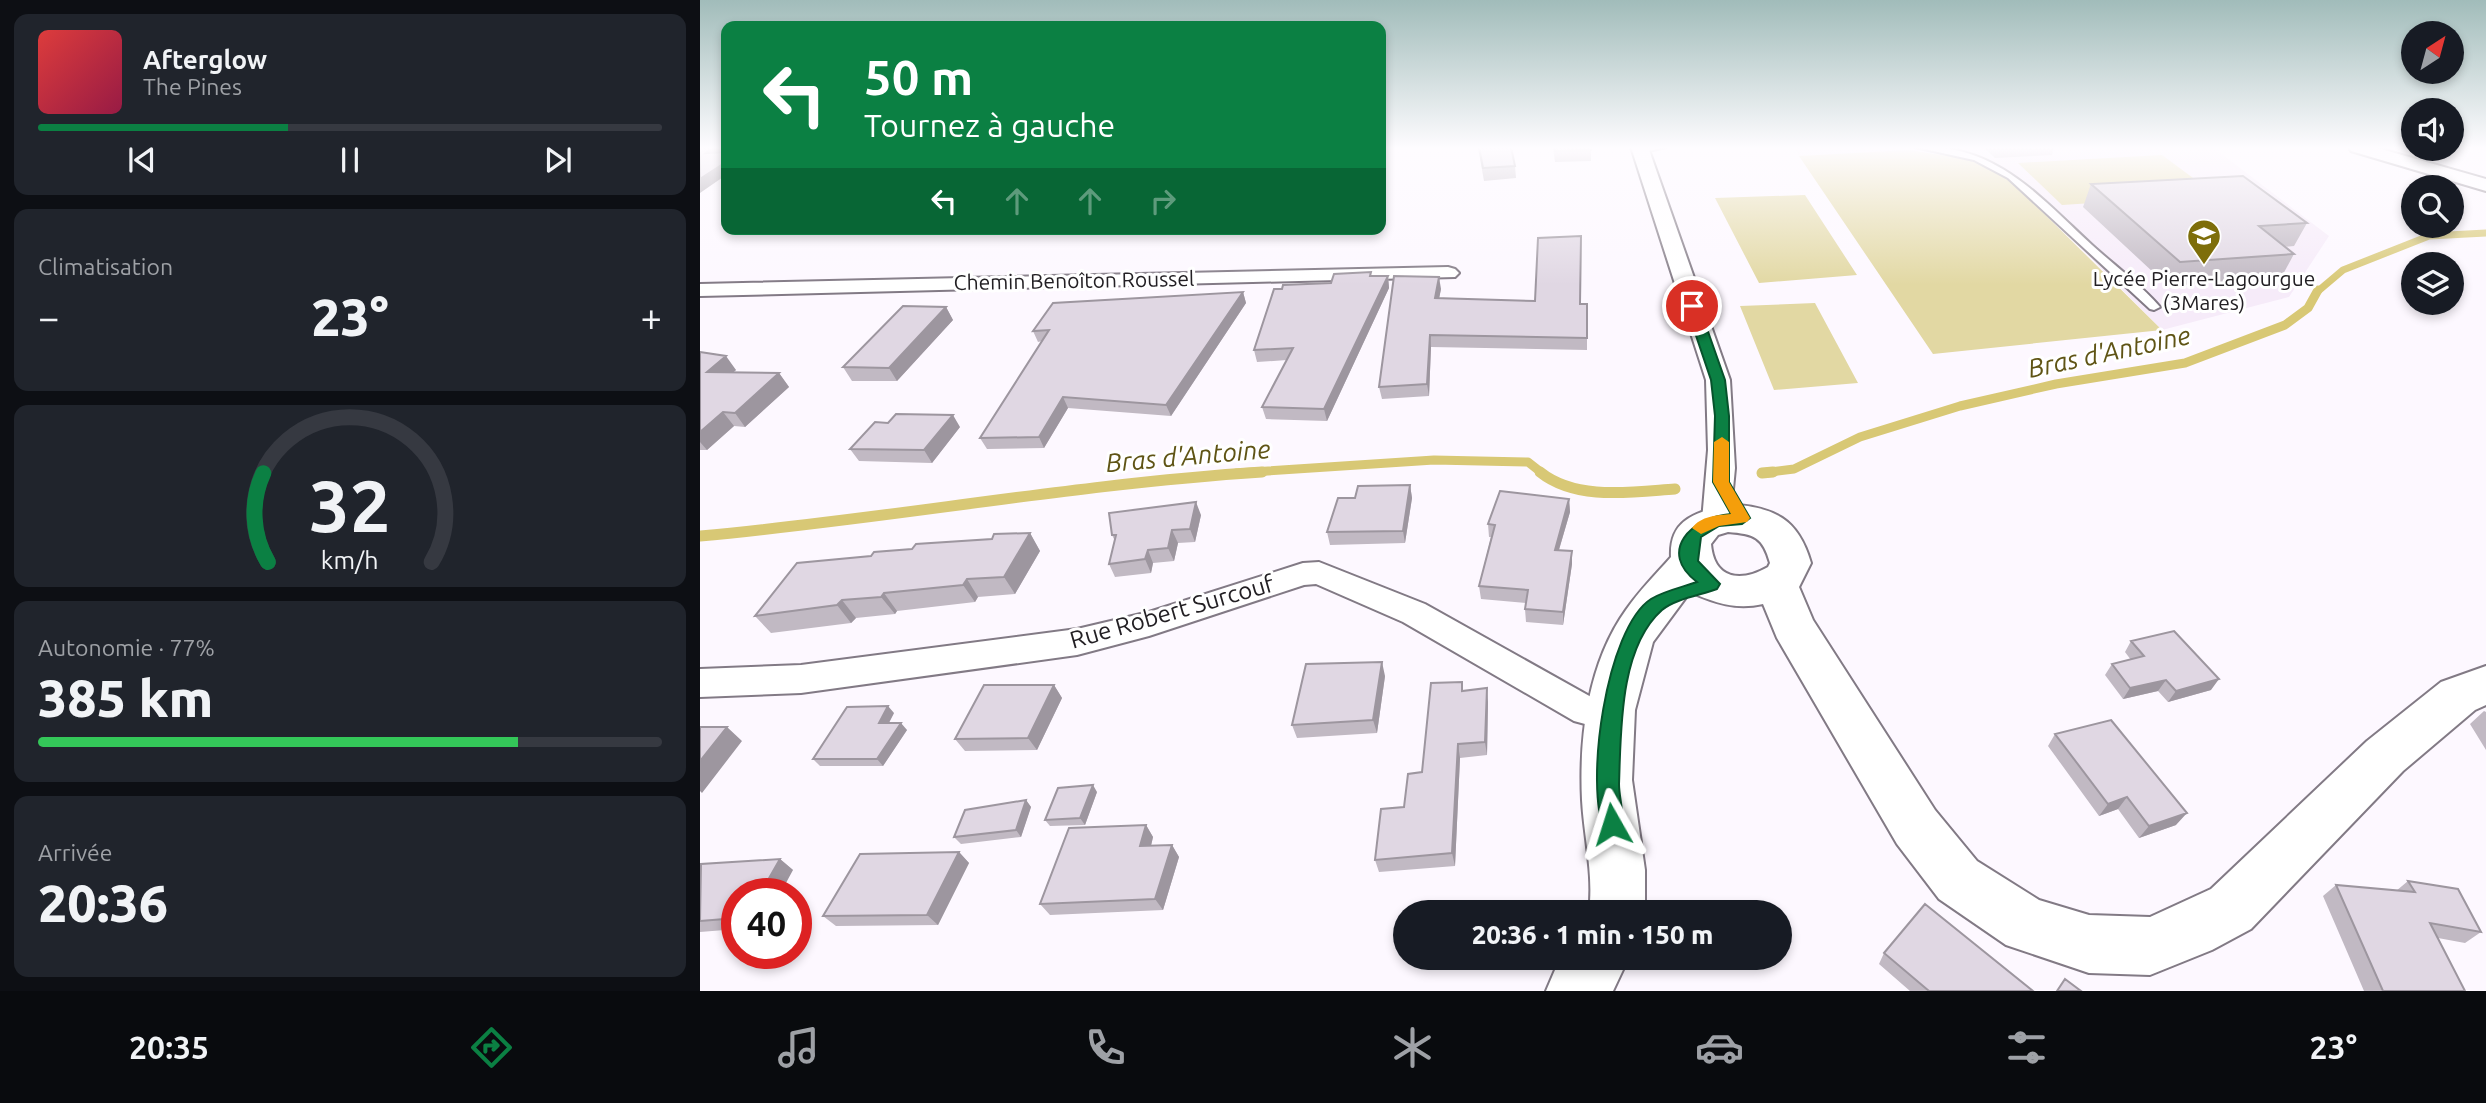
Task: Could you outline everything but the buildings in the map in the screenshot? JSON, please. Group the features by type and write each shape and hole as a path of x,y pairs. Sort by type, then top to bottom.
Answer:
{"street":[{"path":"1661,193 1718,380 1726,507"},
{"name":"Chemin Benoîton Roussel","path":"700,290 1448,273"},
{"path":"1726,507 1695,532 1689,541 1700,573 1724,590 1774,601 1916,827 1958,880 2026,925 2089,944 2150,946 2192,930 2231,909 2385,756 2458,696 2486,685"},
{"path":"1726,507 1772,529 1790,550 1791,563 1774,601"},
{"name":"Rue Robert Surcouf","path":"700,683 801,679 1077,642 1149,624 1303,574 1320,573 1414,613 1586,711 1611,716"},
{"path":"1617,900 1616,849 1608,799 1611,716 1623,663 1640,625 1657,604 1700,573"},
{"path":"1576,991 1593,970"}],"lane":[{"path":"2030,193 2154,307"}],"shaded area":[{"path":"1824,193 2023,193 2162,330 1933,354"},
{"name":"Lycée Pierre-Lagourgue (3Mares)","path":"2026,193 2273,193 2329,236 2289,297 2162,330"},
{"path":"2050,193 2216,195 2062,205"},
{"path":"1805,195 1857,275 1759,283 1715,198"},
{"path":"1815,303 1858,383 1774,390 1740,306"}],"waterway":[{"name":"Bras d'Antoine","path":"2317,292 2343,270 2429,236 2486,233"},
{"name":"Bras d'Antoine","path":"1773,472 1762,473 1794,469 1860,437 1960,406 2056,384 2185,363 2285,325 2308,308 2318,290"},
{"name":"Bras d'Antoine","path":"1236,473 1434,460 1528,462 1542,473"},
{"name":"Bras d'Antoine","path":"700,536 1121,485 1262,472"},
{"name":"Bras d'Antoine","path":"1540,472 1554,481 1587,491 1623,493 1675,489"}],"slow traffic":[{"path":"1701,528 1716,520 1742,518 1721,482 1722,442"}],"place":[{"name":"Lycée Pierre-Lagourgue (3Mares)","path":"2204,266"}],"route":[{"path":"1612,824 1608,799 1611,716 1623,663 1640,625 1657,604 1711,584 1698,574 1690,562 1689,541 1695,532 1716,520 1742,518 1721,482 1722,416 1718,380 1692,306"}]}
